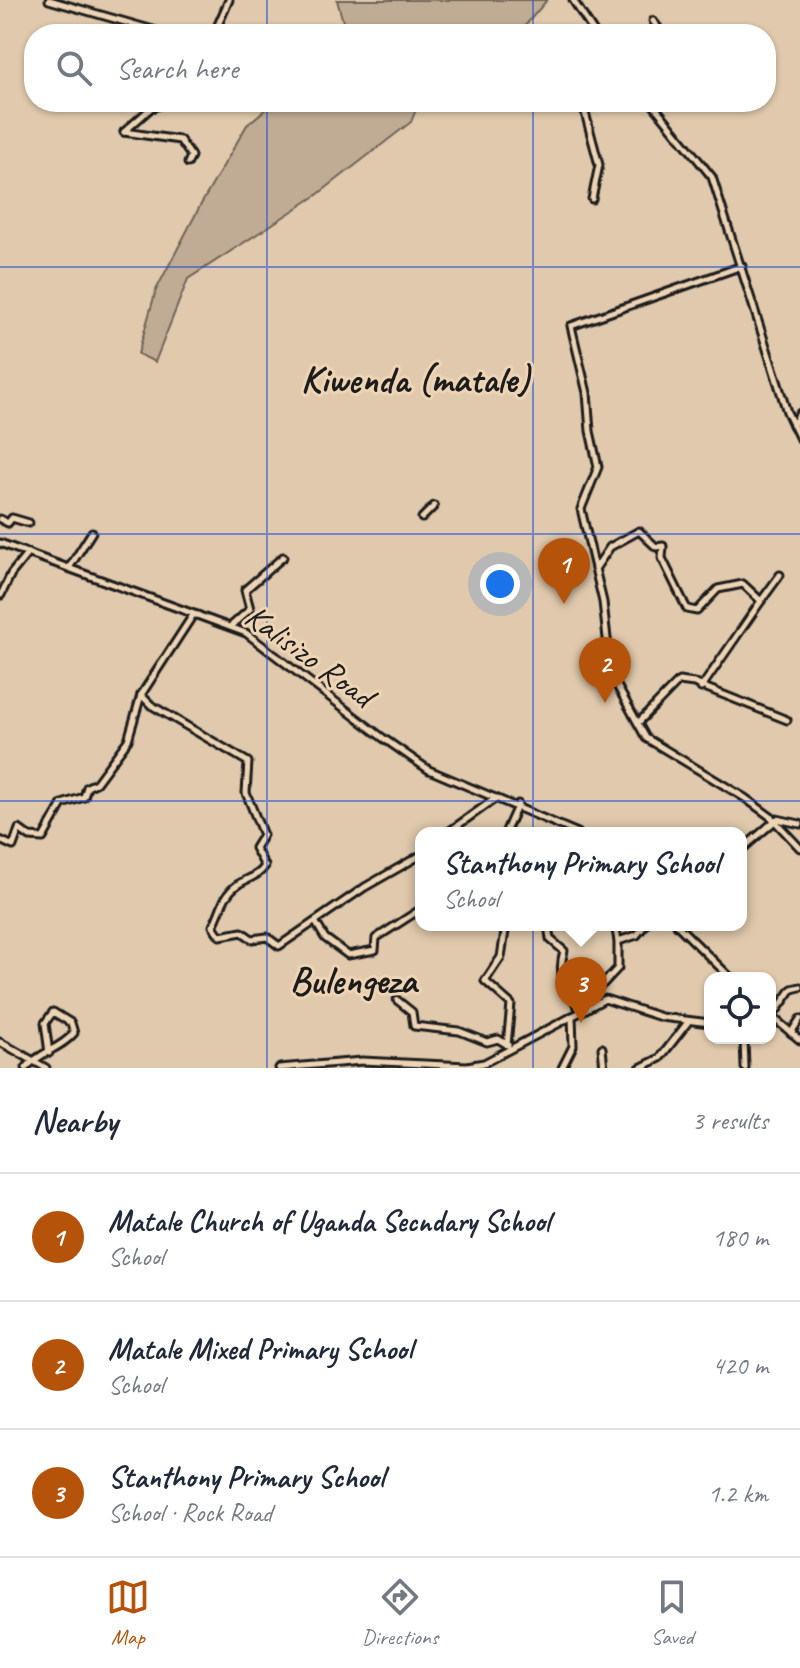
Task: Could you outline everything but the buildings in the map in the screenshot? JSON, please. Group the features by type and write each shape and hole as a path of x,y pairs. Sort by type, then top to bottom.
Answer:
{"street":[{"path":"49,0 132,24"},
{"path":"218,24 229,0"},
{"path":"573,0 589,24"},
{"path":"146,112 124,132 180,140 191,156 188,163"},
{"path":"584,112 599,165 592,199"},
{"path":"659,112 712,177 792,428 800,439"},
{"path":"742,266 571,326 587,393 590,431 598,467 581,506 603,602 611,675 646,738 660,750 731,789 775,821 800,848"},
{"path":"792,428 793,421 800,413"},
{"path":"422,518 434,506"},
{"path":"0,519 8,523 12,518 29,523"},
{"path":"595,570 610,547 639,531 656,547 663,546 662,558 687,609 697,611 718,589 743,584 761,601"},
{"path":"69,568 92,532"},
{"name":"Kalisizo Road","path":"0,543 231,626 270,648 407,756 451,781 518,804 566,827"},
{"path":"1,595 11,574 28,553"},
{"path":"231,626 250,609 245,590 283,557"},
{"path":"701,688 780,575"},
{"path":"0,840 13,846 19,829 30,837 43,838 62,804 84,797 87,787 96,783 128,740 141,695 174,638 193,615 202,614"},
{"path":"638,724 679,681 787,720"},
{"path":"141,695 151,705 248,762 246,793 263,835 255,848 265,866 226,896 214,931 222,938 238,932 252,939 267,937 278,946 365,887 415,858"},
{"path":"455,827 496,798"},
{"path":"508,827 518,804"},
{"path":"747,845 779,818 800,824"},
{"path":"316,922 325,938 335,941 348,955 375,950 376,938 415,913"},
{"path":"505,931 501,957 485,981 511,1004 509,1047"},
{"path":"549,931 550,939 564,951 560,966 563,986 584,1010"},
{"path":"584,1010 583,994 603,984 618,968 616,931"},
{"path":"618,941 640,931"},
{"path":"683,931 725,972"},
{"path":"776,1010 792,989 800,987"},
{"path":"279,1068 362,1061 467,1067 484,1065 509,1047 609,999 661,1017 704,1023"},
{"path":"397,1000 412,1012 416,1027 459,1031 487,1042 498,1039 509,1047"},
{"path":"26,1068 33,1059 49,1053 74,1033 71,1023 53,1012 45,1023 49,1053"},
{"path":"562,1068 573,1046 572,1016"},
{"path":"791,1033 800,1019"},
{"path":"776,1020 800,1040"},
{"path":"640,1068 660,1058 688,1022"},
{"path":"776,1025 781,1025"},
{"path":"0,1042 46,1068"},
{"path":"744,1044 745,1068"},
{"path":"602,1048 604,1068"}],"shaded area":[{"path":"337,0 547,0 527,24 344,24"},
{"path":"262,112 415,112 411,122 317,195 188,279 155,362 138,354 156,290 247,125"}],"place":[{"name":"Matale Church of Uganda Secndary School","path":"564,604"},
{"name":"Matale Mixed Primary School","path":"605,703"},
{"name":"Stanthony Primary School","path":"581,1023"}],"district":[{"name":"Kiwenda (matale)","path":"415,379"},
{"name":"Bulengeza","path":"353,980"}]}
